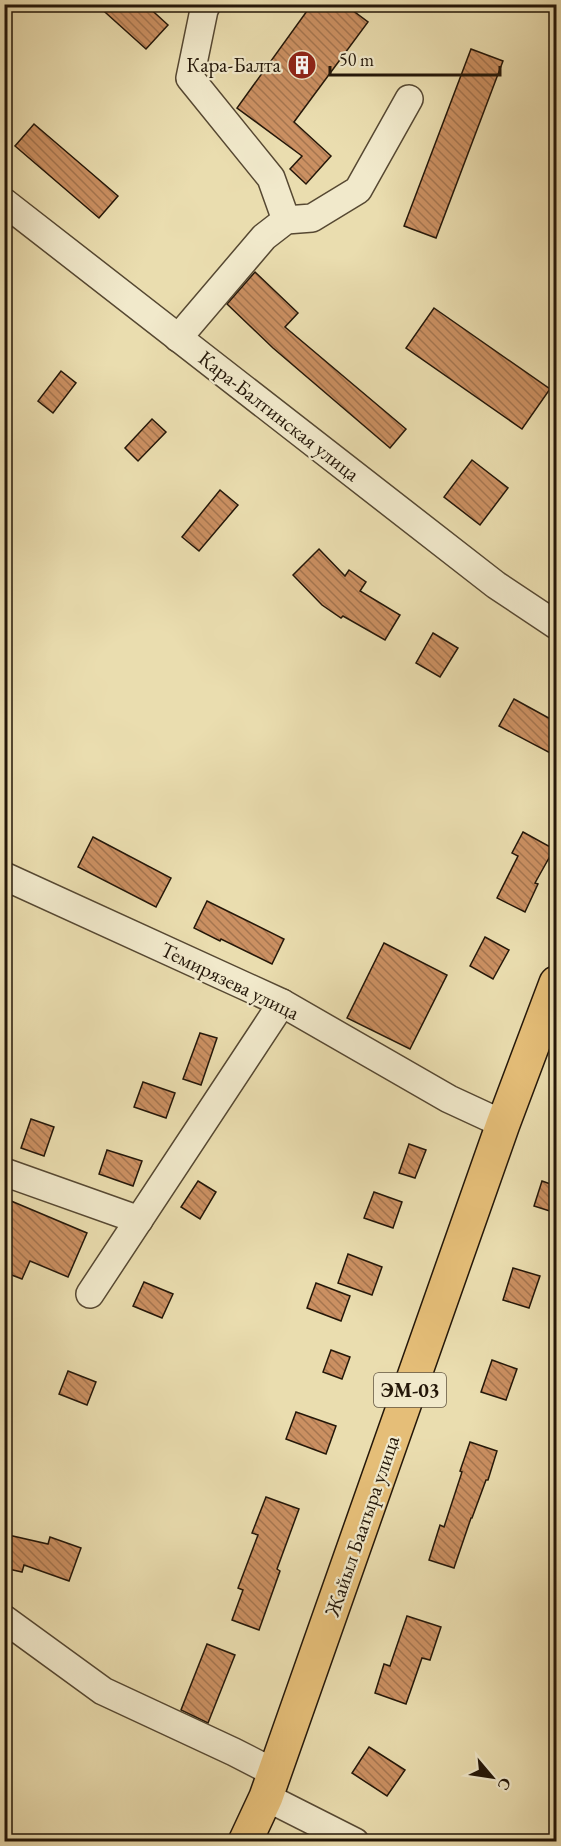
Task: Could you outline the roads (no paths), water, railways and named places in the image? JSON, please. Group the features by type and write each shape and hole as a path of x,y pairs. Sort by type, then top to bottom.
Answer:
{"highway":[{"name":"Жайыл Баатыра улица","path":"245,1842 270,1785 503,1124 556,983"},
{"name":"Жайыл Баатыра улица","path":"256,1842 270,1785"}],"street":[{"path":"207,4 190,78 271,178 286,220"},
{"path":"178,338 264,237 286,220 312,218 358,190 409,99"},
{"name":"Кара-Балтинская улица","path":"4,202 496,585 556,625"},
{"name":"Темирязева улица","path":"4,876 282,1004 449,1099 503,1124"},
{"path":"90,1294 282,1004"},
{"path":"4,1172 139,1220"},
{"path":"4,1619 103,1691 234,1752 270,1785 355,1842"}],"place":[{"name":"Кара-Балта","path":"302,65"}]}
